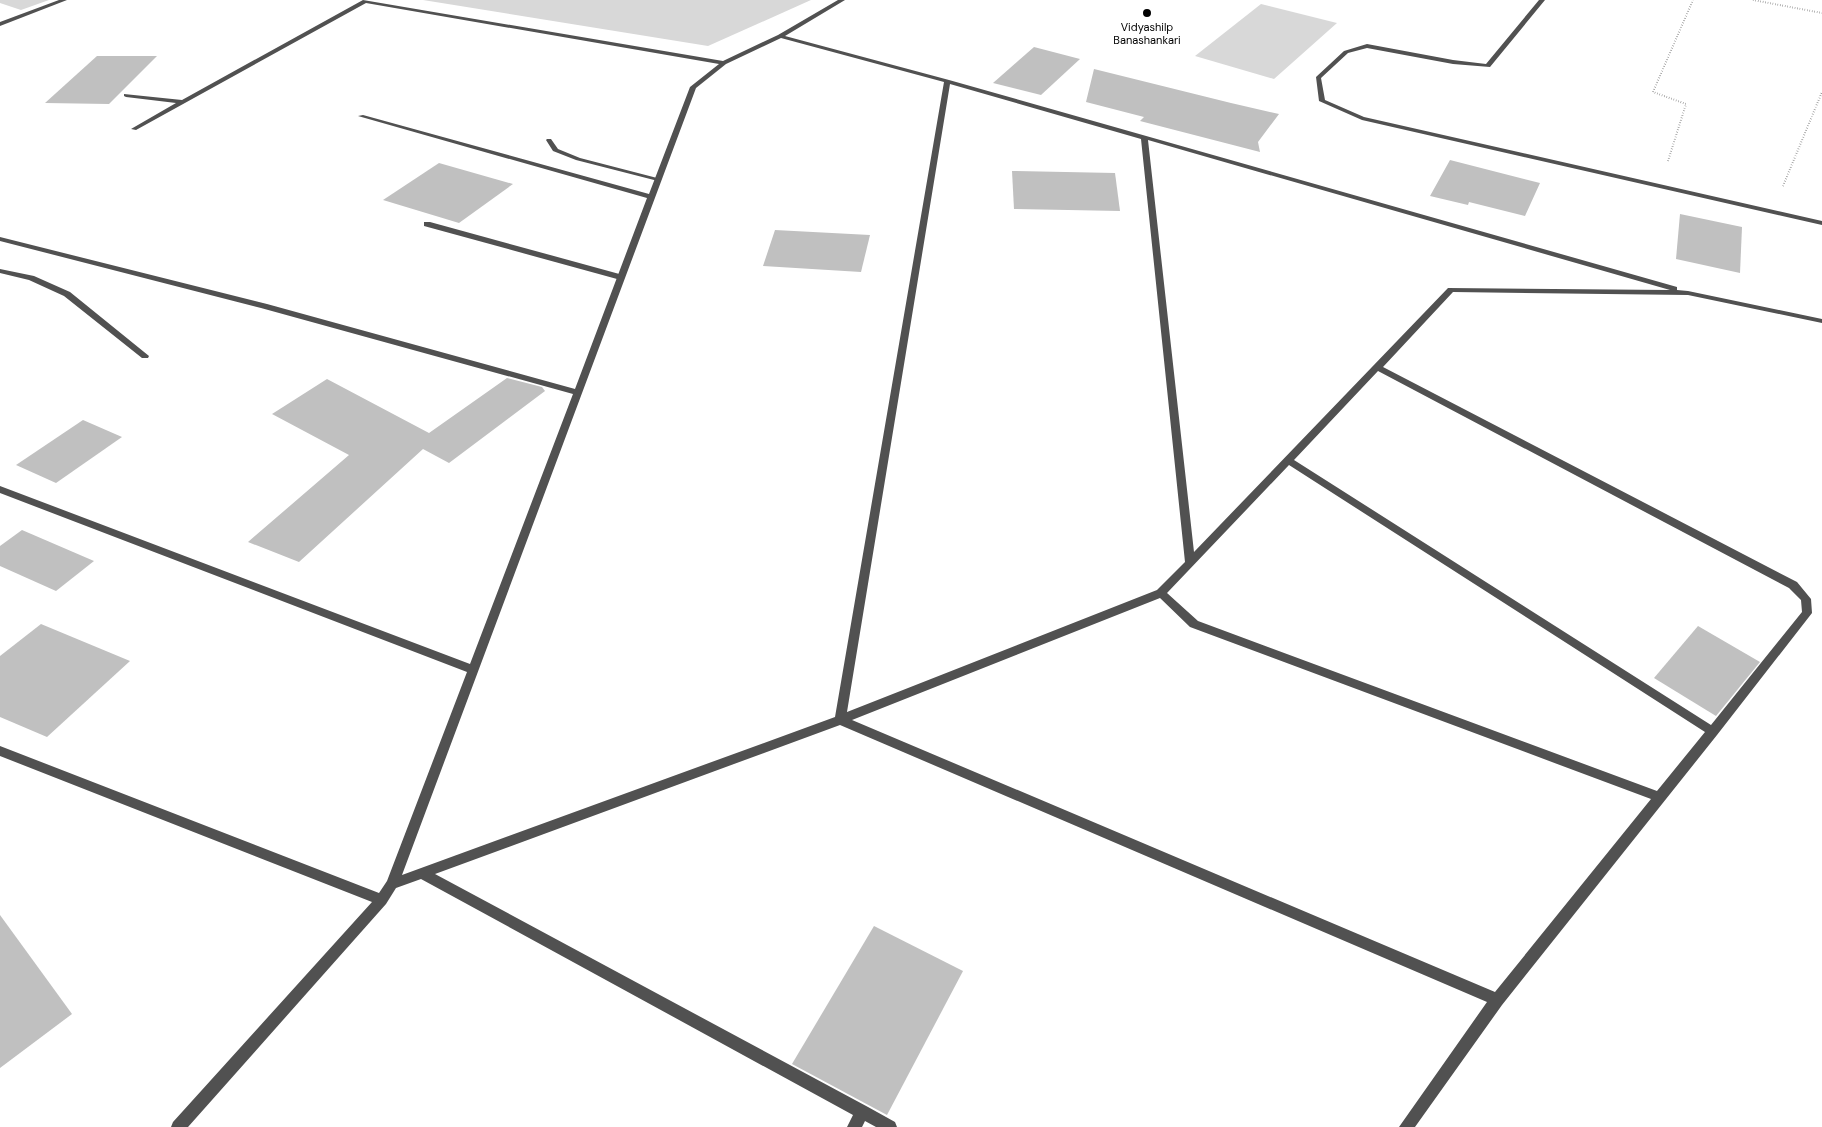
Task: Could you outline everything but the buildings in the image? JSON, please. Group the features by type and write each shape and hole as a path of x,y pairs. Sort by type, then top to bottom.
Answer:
{"street":[{"path":"0,24 64,0"},
{"path":"134,129 365,0 724,63"},
{"path":"178,1127 382,900 392,884 576,392 693,87 724,63 780,36 842,0"},
{"path":"1542,0 1488,66 1453,62 1367,46 1346,52 1318,78 1322,101 1362,118 1822,223"},
{"path":"780,36 947,81 1688,293 1822,321"},
{"path":"840,720 947,81"},
{"path":"126,95 184,102"},
{"path":"361,116 651,197"},
{"path":"1144,138 1190,563"},
{"path":"549,140 555,150 578,159 658,179"},
{"path":"427,224 620,277"},
{"path":"0,239 264,306 576,392"},
{"path":"0,271 31,278 67,294 145,356"},
{"path":"392,884 424,874 840,720 1161,593 1451,290 1688,293"},
{"path":"1377,367 1792,585 1806,599 1807,614 1496,1000 1406,1127"},
{"path":"1288,460 1713,732"},
{"path":"0,489 473,670"},
{"path":"1161,593 1194,624 1660,797"},
{"path":"840,720 1496,1000"},
{"path":"0,751 382,900"},
{"path":"424,874 890,1127"},
{"path":"854,1127 863,1112"}],"path":[{"path":"1661,186 1686,104 1654,92 1693,0"},
{"path":"1753,0 1822,13"},
{"path":"1772,212 1822,92"}],"shaded area":[{"path":"0,0 49,0 21,10 0,3"},
{"path":"423,0 811,0 708,46"},
{"path":"1261,4 1337,23 1274,79 1195,56"}],"place":[{"name":"Vidyashilp Banashankari","path":"1147,13"}]}
